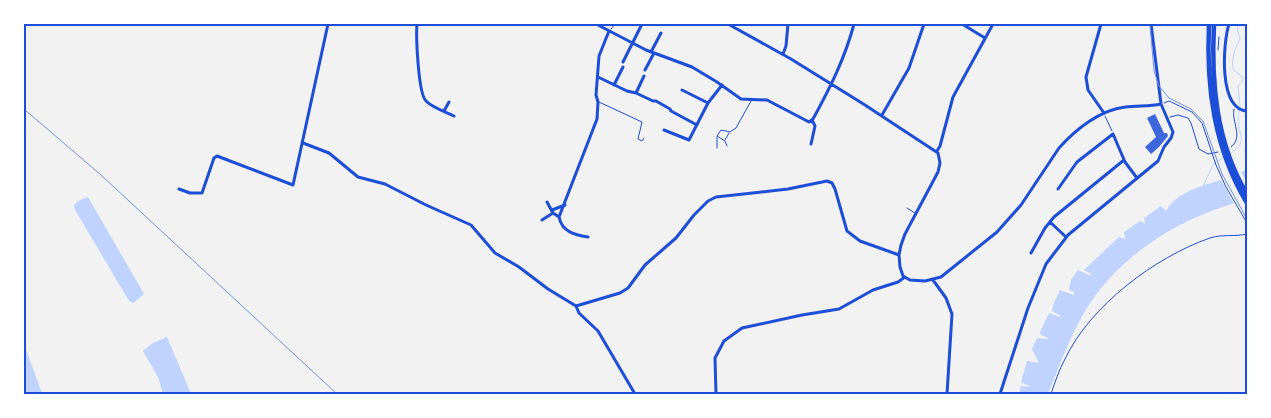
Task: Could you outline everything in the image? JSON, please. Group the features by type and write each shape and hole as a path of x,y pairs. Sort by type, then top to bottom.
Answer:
{"main road":[{"path":"1209,24 1210,90 1222,141 1234,179 1247,203"},
{"path":"1214,24 1213,59 1222,141 1247,194"}],"street":[{"path":"179,189 190,193 202,192 214,158 217,156 293,185 328,24"},
{"path":"417,24 422,92 426,102 454,116"},
{"path":"596,24 632,44 692,67 741,99 767,100 805,121 812,120"},
{"path":"623,62 642,24"},
{"path":"728,24 782,54 882,115 936,151 940,159 939,168 904,236 899,255 900,267 905,277 917,281 933,280 945,274 996,232 1021,205 1051,158 1066,140 1086,124 1104,113 1121,108 1162,104"},
{"path":"782,54 786,46 788,24"},
{"path":"812,120 847,50 854,24"},
{"path":"882,115 909,68 924,24"},
{"path":"962,24 986,38"},
{"path":"936,151 940,146 953,97 993,24"},
{"path":"1101,24 1086,77 1088,90 1104,113"},
{"path":"1000,394 1028,308 1046,264 1066,237 1158,161 1164,147 1171,138 1173,132 1162,104 1151,24"},
{"path":"1229,24 1224,43 1224,61 1229,92 1238,108 1247,111"},
{"path":"588,237 568,232 560,222 560,217 597,119 598,102 596,95 600,50 608,31"},
{"path":"645,70 661,34"},
{"path":"614,84 623,67"},
{"path":"636,93 644,76"},
{"path":"598,77 627,91 659,102 671,111 697,124"},
{"path":"664,130 689,140 708,103 722,86"},
{"path":"682,90 708,103"},
{"path":"444,111 449,102"},
{"path":"811,144 815,126 812,120"},
{"path":"1058,189 1077,162 1113,134 1124,160 1137,178"},
{"path":"303,142 329,153 358,177 385,184 470,225 495,253 576,306 579,313 598,331 635,394"},
{"path":"1031,253 1054,217 1124,160"},
{"path":"576,306 620,293 628,288 645,266 676,238 698,210 716,197 795,188 827,181 832,183 835,189 847,231 860,241 899,255"},
{"path":"547,202 553,212 560,217"},
{"path":"542,220 564,205"},
{"path":"1050,222 1066,237"},
{"path":"716,394 715,358 724,341 742,328 839,309 873,290 898,282 905,277"},
{"path":"933,280 946,298 952,314 947,394"}],"lane":[{"path":"608,31 615,24"},
{"path":"724,141 730,132 736,128 752,100"},
{"path":"598,102 642,122 638,139 642,141 644,138"},
{"path":"718,148 717,136 721,130 730,132"},
{"path":"717,136 727,146"},
{"path":"907,208 916,213"}],"path":[{"path":"1218,52 1219,34"},
{"path":"1162,104 1169,100 1195,114 1204,127 1226,187 1247,223"},
{"path":"1227,149 1235,144 1238,137 1233,115 1238,108"},
{"path":"1104,113 1113,134"},
{"path":"1170,117 1182,116 1189,119 1197,146 1201,151 1208,154 1221,152"},
{"path":"1051,394 1065,358 1077,339 1098,313 1123,288 1163,260 1206,239 1227,234 1247,234"}],"water":[{"path":"1247,169 1247,200 1223,207 1177,227 1135,255 1099,290 1085,311 1048,394 1019,394 1021,386 1031,387 1021,382 1027,361 1039,363 1032,349 1037,338 1048,339 1041,335 1040,332 1049,313 1061,316 1052,311 1060,290 1074,295 1074,292 1069,290 1071,280 1078,270 1091,276 1091,274 1084,270 1119,237 1125,239 1124,232 1140,221 1145,224 1144,218 1161,206 1166,211 1182,195"},
{"path":"88,197 144,294 133,303 129,301 74,208 74,205 80,200"},
{"path":"167,337 192,394 163,394 158,377 143,351 153,343"},
{"path":"24,344 40,388 43,394 24,394"}],"pier":[{"path":"1240,170 1247,183 1247,203 1235,206 1220,178 1218,178"}],"building":[{"path":"1155,114 1164,133 1167,133 1168,136 1151,154 1145,147 1156,137 1147,118"}],"waterway":[{"path":"1240,24 1237,28 1240,39 1233,61 1233,69 1243,80 1238,86 1240,106"},
{"path":"1231,153 1240,145 1241,141 1238,124 1239,110"},
{"path":"1203,186 1214,163 1223,158"}],"tram line":[{"path":"1150,24 1154,71 1159,86 1169,98 1191,109 1203,121 1222,174 1247,219"}],"railway":[{"path":"24,109 101,175 337,394"}]}
